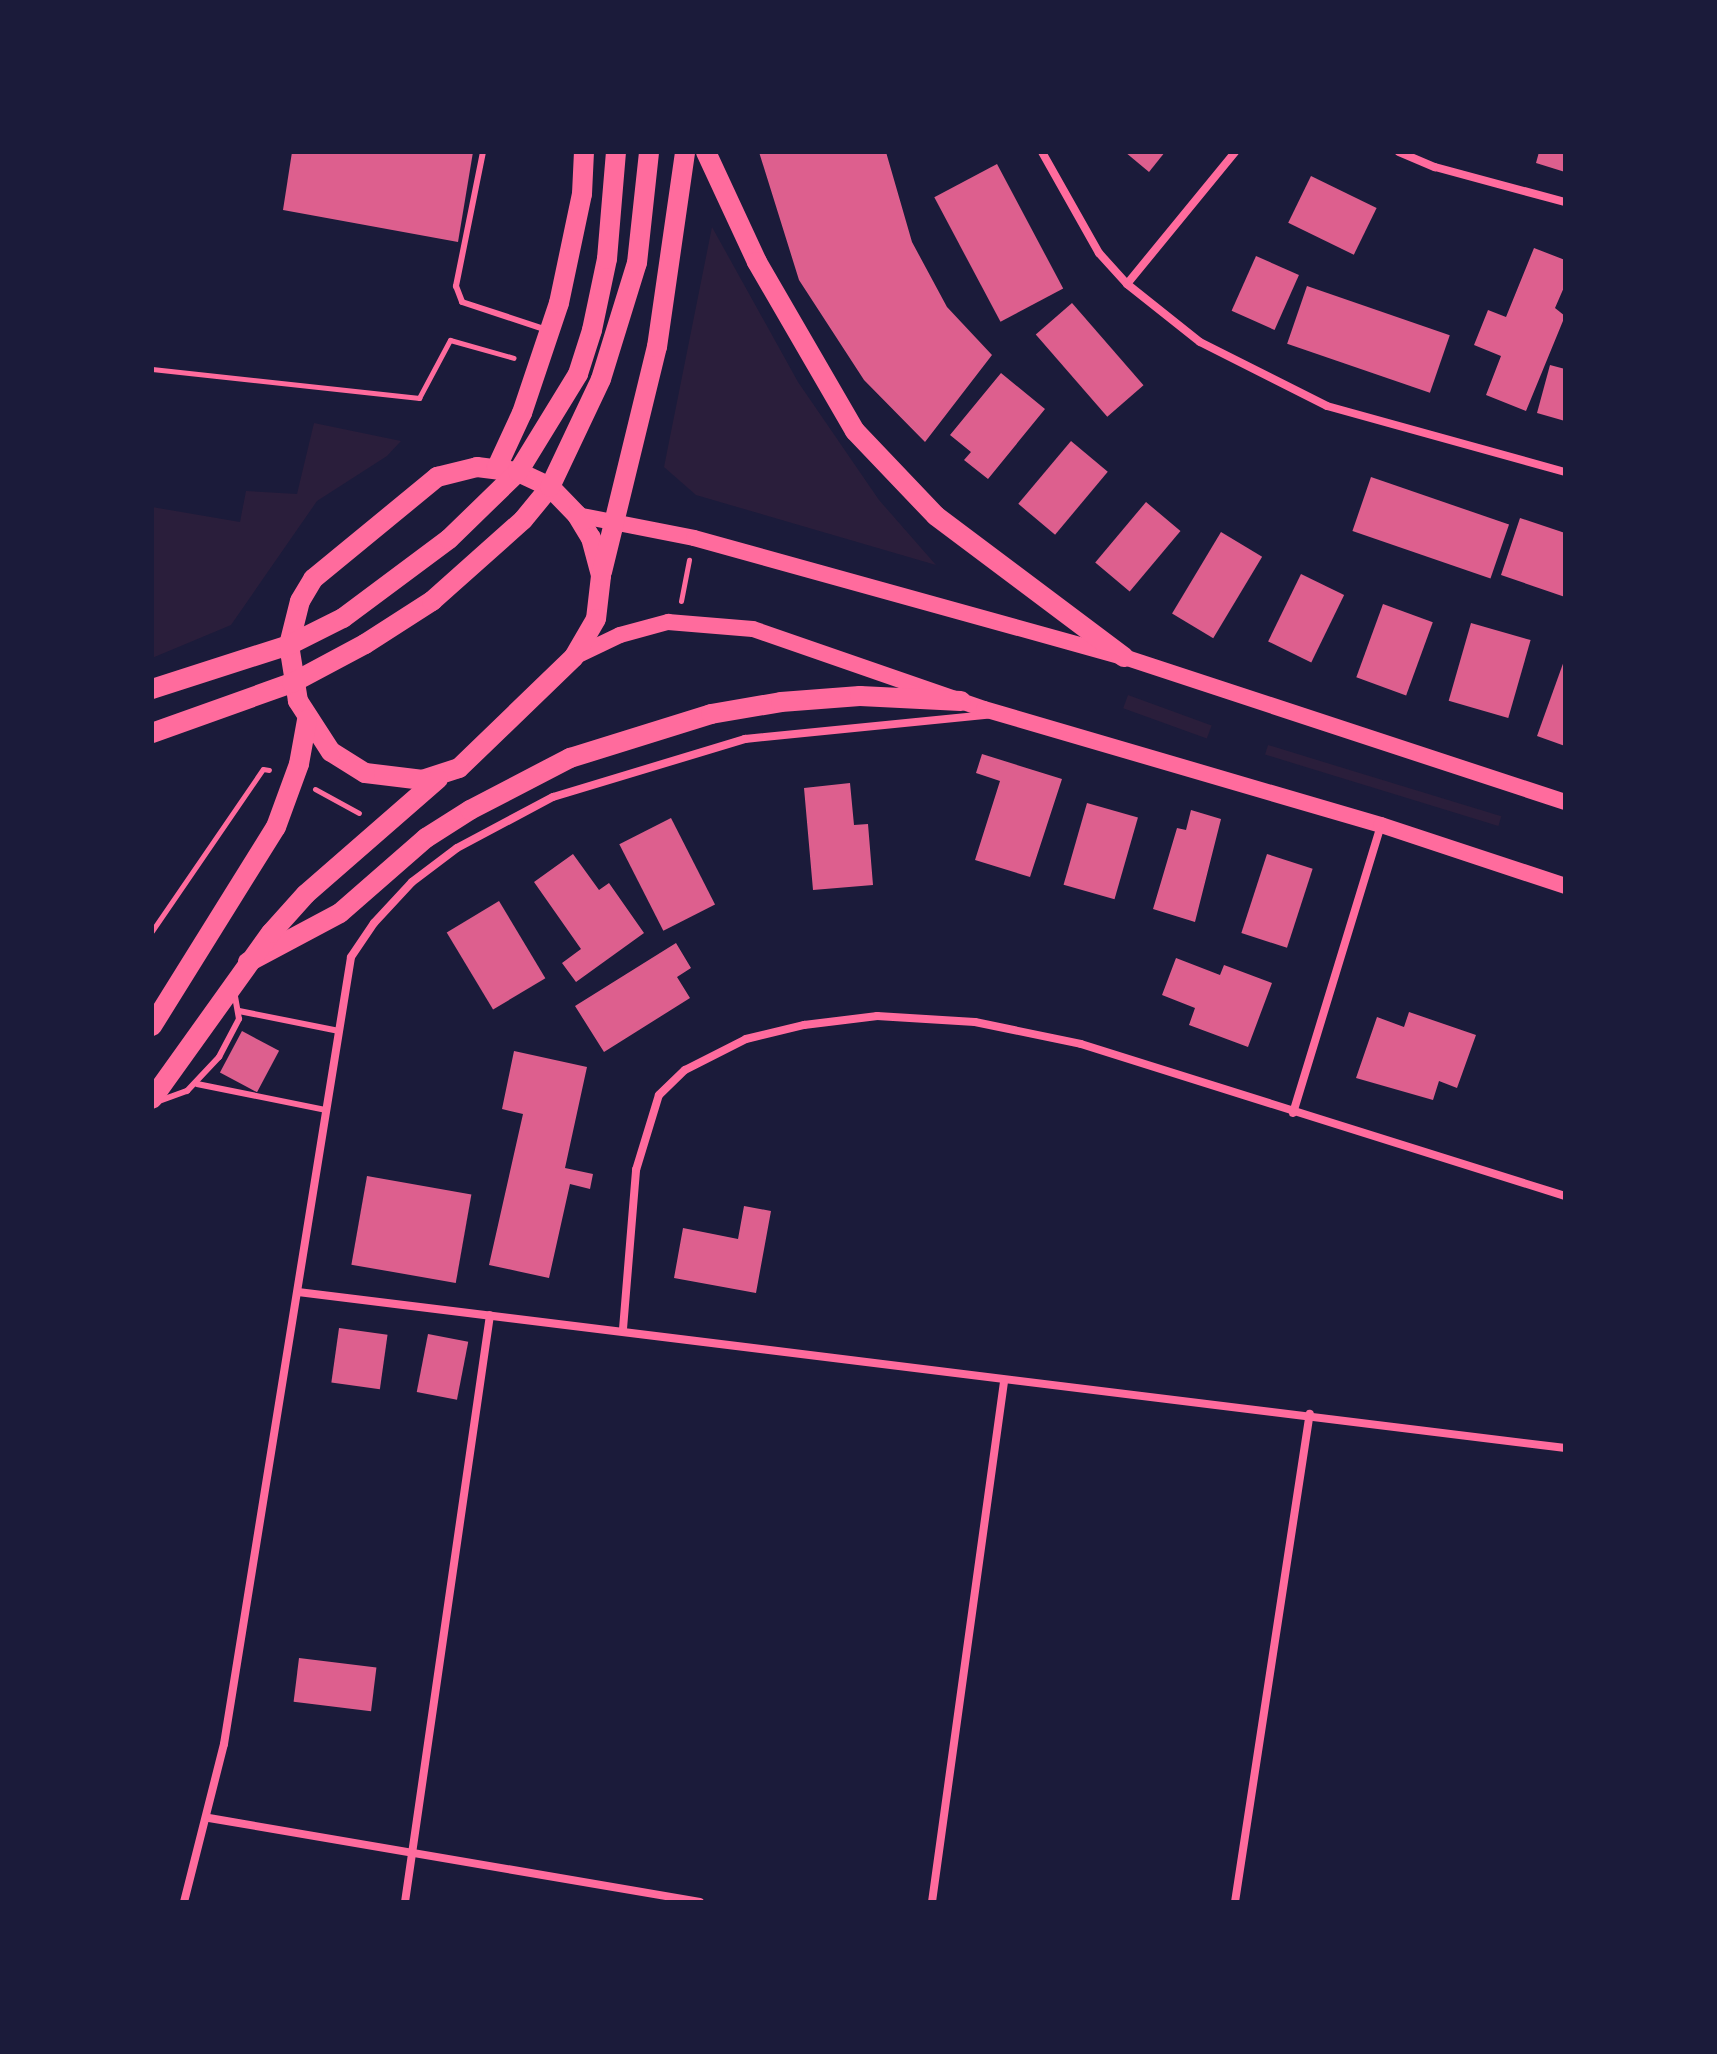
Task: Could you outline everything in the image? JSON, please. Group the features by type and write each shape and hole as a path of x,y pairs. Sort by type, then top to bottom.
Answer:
{"main road":[{"path":"508,470 572,249 584,152"},
{"path":"152,689 289,645 343,618 449,539 508,470 578,374 592,330 607,259 616,152"},
{"path":"152,733 292,683 432,601 523,520 550,487 585,421 637,263 649,152"},
{"path":"601,576 591,538 577,515 550,487 508,470 477,467 437,477 313,579 300,601 289,645 292,683 307,720 331,752 365,773 403,781 441,776 459,768 574,657 596,619 601,576 663,317 685,152"},
{"path":"706,152 757,262 855,431 936,516 1124,657"},
{"path":"577,515 694,538 1124,657 1565,802"},
{"path":"574,657 620,635 677,622 753,629 1001,714 1381,825 1565,886"},
{"path":"248,962 340,913 426,838 470,810 570,758 711,714 781,702 860,696 961,701"},
{"path":"152,1026 260,855 295,777 307,720"},
{"path":"152,1102 231,983 306,894 441,776"}],"street":[{"path":"1042,152 1073,213 1127,284 1200,342 1327,406 1565,472"},
{"path":"1127,284 1235,152"},
{"path":"1399,152 1435,167 1565,202"},
{"path":"184,1902 209,1818 351,957 374,923 412,882 507,818 553,797 721,744 812,729 1001,714"},
{"path":"1293,1113 1381,825"},
{"path":"623,1329 636,1170 659,1095 685,1070 746,1039 804,1025 877,1016 975,1022 1081,1044 1565,1196"},
{"path":"298,1292 623,1329 1004,1382 1310,1414 1565,1448"},
{"path":"405,1902 490,1315"},
{"path":"932,1902 1004,1382"},
{"path":"1235,1902 1310,1414"},
{"path":"209,1818 700,1902"}],"lane":[{"path":"483,152 456,286 462,302 550,331"},
{"path":"152,1102 197,1084 219,1057 239,1011 231,983"},
{"path":"239,1011 339,1031"},
{"path":"197,1084 326,1110"}],"path":[{"path":"152,369 419,398 450,340 540,364"},
{"path":"677,622 694,538"},
{"path":"152,931 263,769 295,777"}],"shaded area":[{"path":"712,227 798,382 879,500 936,565 696,495 664,467"},
{"path":"314,423 401,441 387,456 317,501 231,625 152,658 152,507 240,522 246,491 297,494"},
{"path":"1128,695 1212,725 1207,739 1123,708"},
{"path":"1268,745 1501,816 1498,826 1265,755"}],"building":[{"path":"292,152 473,152 458,242 283,210"},
{"path":"759,152 886,152 912,242 947,307 992,355 925,442 864,380 799,280"},
{"path":"1125,152 1165,152 1149,172"},
{"path":"1539,152 1565,152 1565,172 1536,163"},
{"path":"997,164 1063,288 1001,322 934,197"},
{"path":"1311,176 1377,208 1354,255 1288,223"},
{"path":"1534,248 1565,260 1565,285 1555,308 1565,316 1526,411 1486,395 1501,356 1474,345 1488,310 1506,317"},
{"path":"1256,256 1299,275 1275,330 1232,311"},
{"path":"1307,286 1450,335 1430,393 1287,344"},
{"path":"1072,303 1144,385 1107,417 1036,334"},
{"path":"1550,365 1565,369 1565,421 1537,413"},
{"path":"1001,373 1045,409 988,479 964,460 971,452 950,435"},
{"path":"1071,441 1108,472 1055,535 1018,504"},
{"path":"1371,477 1509,525 1490,578 1352,531"},
{"path":"1146,502 1180,531 1130,591 1095,563"},
{"path":"1520,518 1565,533 1565,597 1501,575"},
{"path":"1221,532 1262,557 1213,638 1172,613"},
{"path":"1301,574 1344,595 1311,662 1268,641"},
{"path":"1383,604 1433,622 1406,695 1356,677"},
{"path":"1471,623 1531,640 1508,718 1449,701"},
{"path":"1565,658 1565,746 1537,736"},
{"path":"982,754 1062,779 1030,877 975,860 1000,781 976,773"},
{"path":"850,783 854,825 868,824 873,885 813,890 804,788"},
{"path":"1087,803 1138,818 1115,899 1064,885"},
{"path":"1191,810 1221,819 1195,922 1153,909 1177,828 1186,830"},
{"path":"671,818 715,904 663,931 619,844"},
{"path":"573,854 599,890 609,883 644,933 576,982 562,963 581,949 534,882"},
{"path":"1267,854 1313,869 1287,948 1241,933"},
{"path":"499,901 545,978 493,1010 447,932"},
{"path":"676,943 691,968 677,977 690,998 604,1052 575,1006"},
{"path":"1176,958 1220,975 1224,965 1272,983 1248,1047 1189,1025 1195,1008 1162,995"},
{"path":"1409,1012 1476,1035 1457,1088 1439,1081 1433,1100 1356,1078 1377,1017 1404,1027"},
{"path":"242,1031 279,1051 257,1092 220,1072"},
{"path":"514,1051 587,1067 565,1168 593,1174 590,1189 570,1184 549,1278 489,1265 523,1114 502,1109"},
{"path":"367,1176 471,1194 456,1283 351,1265"},
{"path":"744,1206 771,1211 756,1293 674,1278 683,1228 738,1239"},
{"path":"339,1328 388,1335 380,1389 331,1382"},
{"path":"428,1334 468,1342 457,1400 417,1392"},
{"path":"299,1658 376,1668 371,1711 294,1702"}]}
